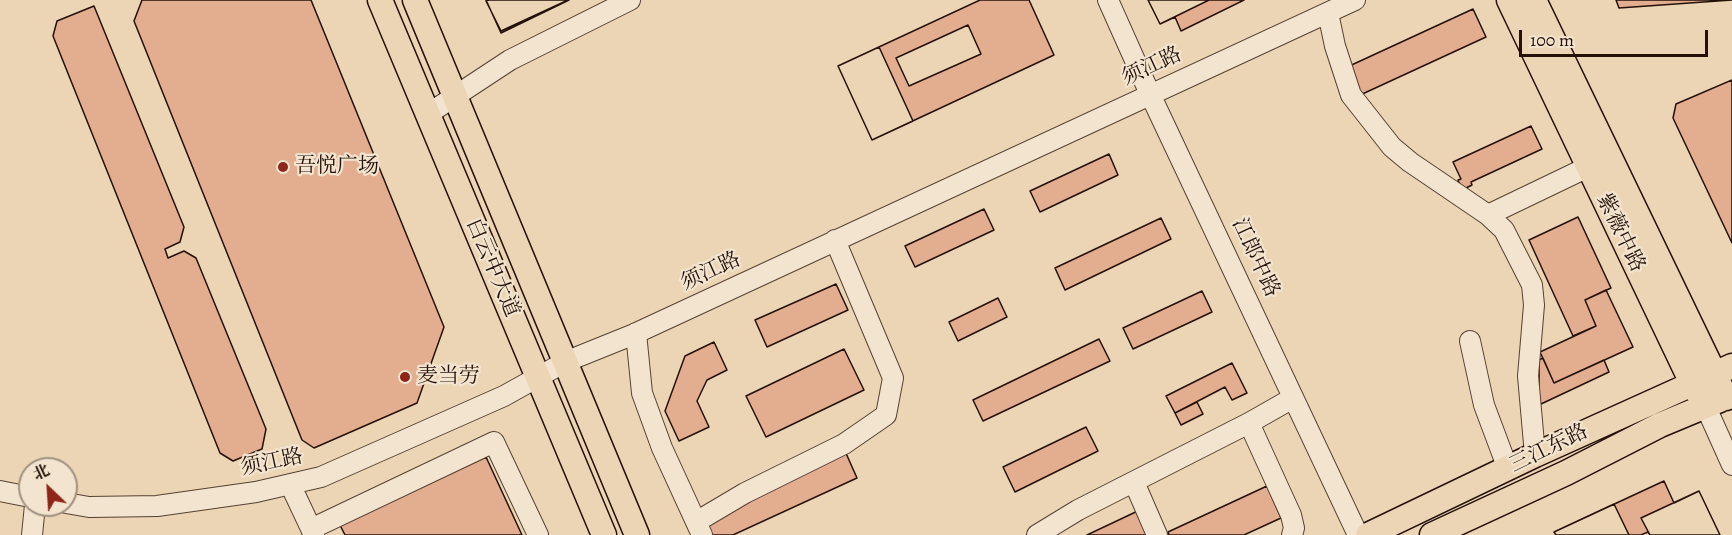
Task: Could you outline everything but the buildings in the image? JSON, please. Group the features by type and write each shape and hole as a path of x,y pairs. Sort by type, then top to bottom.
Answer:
{"main road":[{"name":"白云中大道","path":"380,0 604,535"},
{"name":"白云中大道","path":"415,0 637,535"},
{"name":"紫薇中路","path":"1509,0 1692,383 1724,402"},
{"name":"紫薇中路","path":"1534,0 1723,370 1724,402"},
{"name":"三江东路","path":"1368,535 1535,455 1723,370"},
{"name":"三江东路","path":"1432,535 1566,473 1660,425 1724,402"}],"street":[{"path":"428,114 510,60 630,0"},
{"name":"江郎中路","path":"1108,0 1150,94 1359,535"},
{"name":"须江路","path":"78,505 157,506 256,492 321,477 504,396 566,362 636,333 1355,0"},
{"path":"1328,13 1335,46 1351,95 1392,147 1410,162 1488,214 1504,230 1532,285 1534,305 1528,376 1535,455"},
{"path":"1488,214 1588,167"},
{"path":"636,333 642,393 662,448 699,529 745,493 844,444 886,415 893,378 835,240"},
{"path":"1470,341 1484,405 1508,469"},
{"path":"1037,535 1078,510 1249,423 1293,398"},
{"name":"紫薇中路","path":"1724,402 1732,465"},
{"path":"1249,423 1292,515 1294,528 1292,535"},
{"path":"290,484 312,532 494,442 538,535"},
{"path":"1134,482 1157,535"},
{"path":"0,491 18,494"},
{"path":"32,535 34,517"}],"place":[{"name":"吾悦广场","path":"283,167"},
{"name":"麦当劳","path":"405,377"}]}
